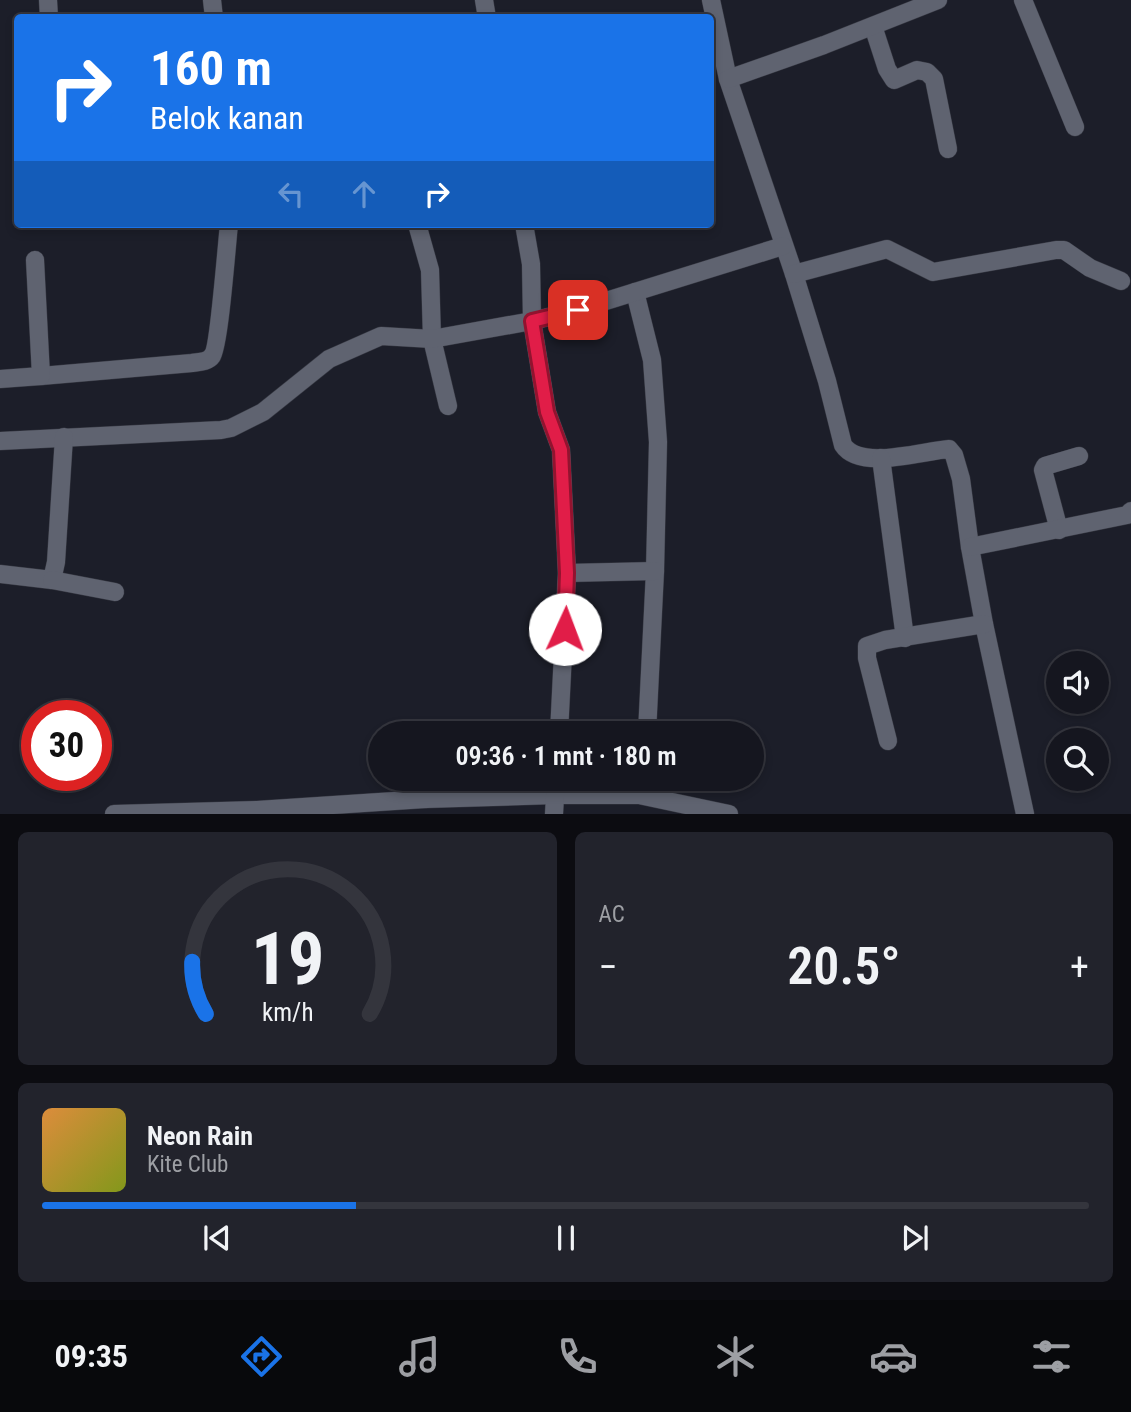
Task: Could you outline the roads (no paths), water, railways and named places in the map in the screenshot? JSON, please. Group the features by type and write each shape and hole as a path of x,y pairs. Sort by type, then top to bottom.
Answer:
{"street":[{"path":"711,0 728,79 794,274 827,381 843,445 858,458 881,458 949,449 954,455 961,479 984,624 1025,814"},
{"path":"1023,0 1075,127"},
{"path":"728,79 873,26 930,2"},
{"path":"873,26 887,69 894,80 917,70 927,72 934,79 948,149"},
{"path":"0,379 207,360 212,356 217,333 229,228"},
{"path":"418,228 430,270 432,339 448,405"},
{"path":"525,228 531,264 532,321 547,412 561,450 567,573 560,721"},
{"path":"0,441 231,428 280,400 319,365 381,336 432,339 532,321 578,310 783,246"},
{"path":"794,274 887,249 933,272 1064,250 1090,268 1121,281"},
{"path":"35,260 40,376"},
{"path":"635,292 655,381 658,442 648,721"},
{"path":"52,580 56,562 64,437"},
{"path":"1059,530 1043,470 1045,466 1079,456"},
{"path":"881,458 905,638"},
{"path":"970,547 1127,515 1131,511"},
{"path":"567,573 655,571"},
{"path":"0,574 52,580 115,592"},
{"path":"888,741 867,658 867,646 885,640 984,624"},
{"path":"424,791 425,799"},
{"path":"467,791 467,797"},
{"path":"114,814 257,810 467,797 520,791"},
{"path":"554,814 555,791"},
{"path":"597,791 639,795 729,814"}]}
